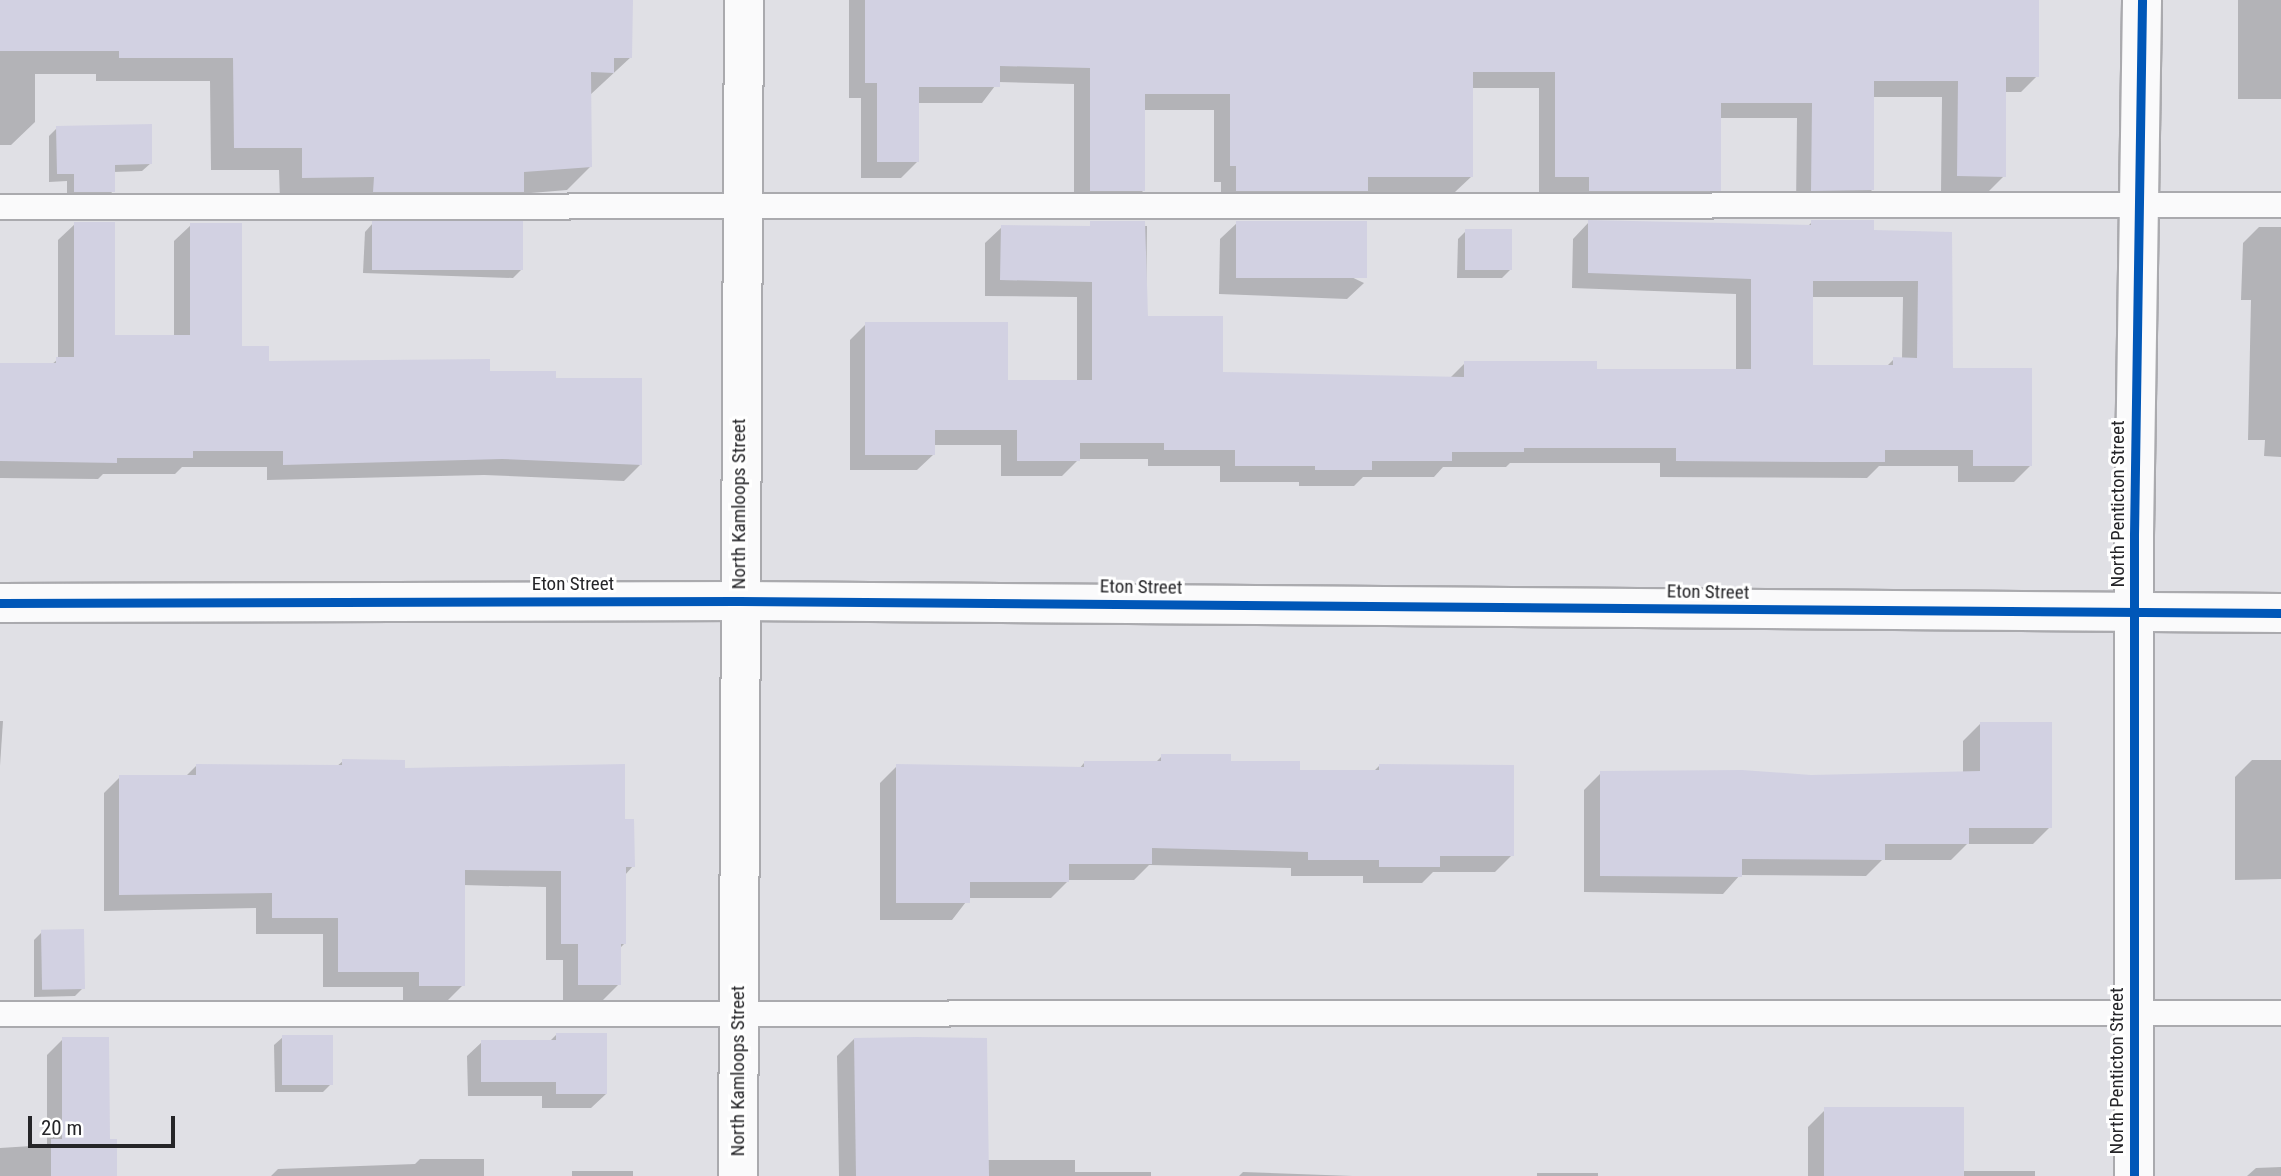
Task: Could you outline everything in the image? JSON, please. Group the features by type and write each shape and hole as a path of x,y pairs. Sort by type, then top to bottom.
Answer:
{"street":[{"name":"North Kamloops Street","path":"738,1176 740,209 744,0"},
{"name":"North Penticton Street","path":"2134,1176 2135,615 2142,0"},
{"name":"Eton Street","path":"0,603 739,601 2135,615 2281,613"}],"lane":[{"path":"0,207 740,209 2281,205"},
{"path":"0,1014 2281,1013"}],"building":[{"path":"0,0 633,0 632,58 614,58 614,73 591,72 592,167 524,172 524,192 373,192 374,177 302,178 302,148 234,148 233,58 119,58 119,51 0,51"},
{"path":"865,0 2039,0 2039,77 2006,77 2006,177 1957,176 1958,81 1874,81 1874,190 1811,191 1812,103 1721,103 1721,191 1589,191 1589,177 1555,177 1555,72 1473,72 1473,177 1368,177 1368,191 1236,191 1236,166 1230,166 1230,94 1145,94 1145,191 1090,191 1090,68 1000,66 1000,87 919,87 919,162 877,162 877,83 865,83"},
{"path":"152,124 152,164 115,165 115,192 74,192 74,174 57,174 56,126"},
{"path":"1588,220 1811,225 1811,220 1874,220 1874,230 1952,232 1953,368 2032,368 2032,466 1973,466 1973,450 1885,450 1885,462 1826,462 1676,461 1676,448 1524,448 1524,452 1452,452 1452,461 1372,461 1372,470 1315,470 1315,466 1235,466 1235,450 1164,450 1164,443 1080,443 1080,461 1017,461 1017,430 935,430 935,455 865,455 865,322 1008,322 1008,380 1092,380 1092,282 1000,280 1001,225 1090,226 1090,221 1145,221 1148,316 1223,316 1223,372 1464,377 1464,361 1597,361 1597,369 1751,369 1751,279 1588,273","holes":["1813,281 1918,281 1917,358 1893,357 1893,365 1813,365"]},
{"path":"372,221 523,221 523,270 372,270"},
{"path":"1236,221 1367,221 1367,278 1236,278"},
{"path":"74,222 115,222 115,335 190,335 190,223 242,223 242,346 269,346 269,361 490,359 490,371 556,371 556,378 642,378 642,465 502,459 283,465 283,451 193,451 193,458 117,458 117,463 0,461 0,363 56,363 56,357 74,357"},
{"path":"1465,229 1512,229 1512,270 1465,270"},
{"path":"1980,722 2052,722 2052,828 1969,828 1969,844 1885,844 1885,860 1742,859 1742,877 1600,876 1600,771 1742,770 1811,775 1980,771"},
{"path":"1161,754 1231,754 1231,761 1300,761 1300,770 1379,770 1379,764 1514,765 1514,856 1440,856 1440,867 1379,867 1379,860 1308,860 1308,852 1152,848 1152,864 1069,864 1069,882 970,882 970,903 896,903 896,764 1084,767 1084,761 1161,761"},
{"path":"342,759 405,760 405,768 625,764 625,819 634,819 635,867 626,867 626,944 621,944 621,985 578,985 578,944 561,944 561,871 465,870 465,986 419,986 419,972 338,972 338,918 272,918 272,893 119,895 119,775 196,775 196,764 342,765"},
{"path":"84,929 85,989 42,990 41,930"},
{"path":"556,1033 607,1033 607,1094 556,1094 556,1082 481,1082 481,1040 556,1040"},
{"path":"282,1035 333,1035 333,1085 282,1085"},
{"path":"62,1037 109,1037 110,1139 117,1139 117,1176 51,1176 51,1139 62,1139"},
{"path":"854,1038 987,1038 989,1176 856,1176"},
{"path":"1824,1107 1964,1107 1964,1176 1824,1176"}],"cycle path":[{"path":"2134,1176 2134,535 2142,0"},
{"path":"0,603 739,601 2281,613"}]}
